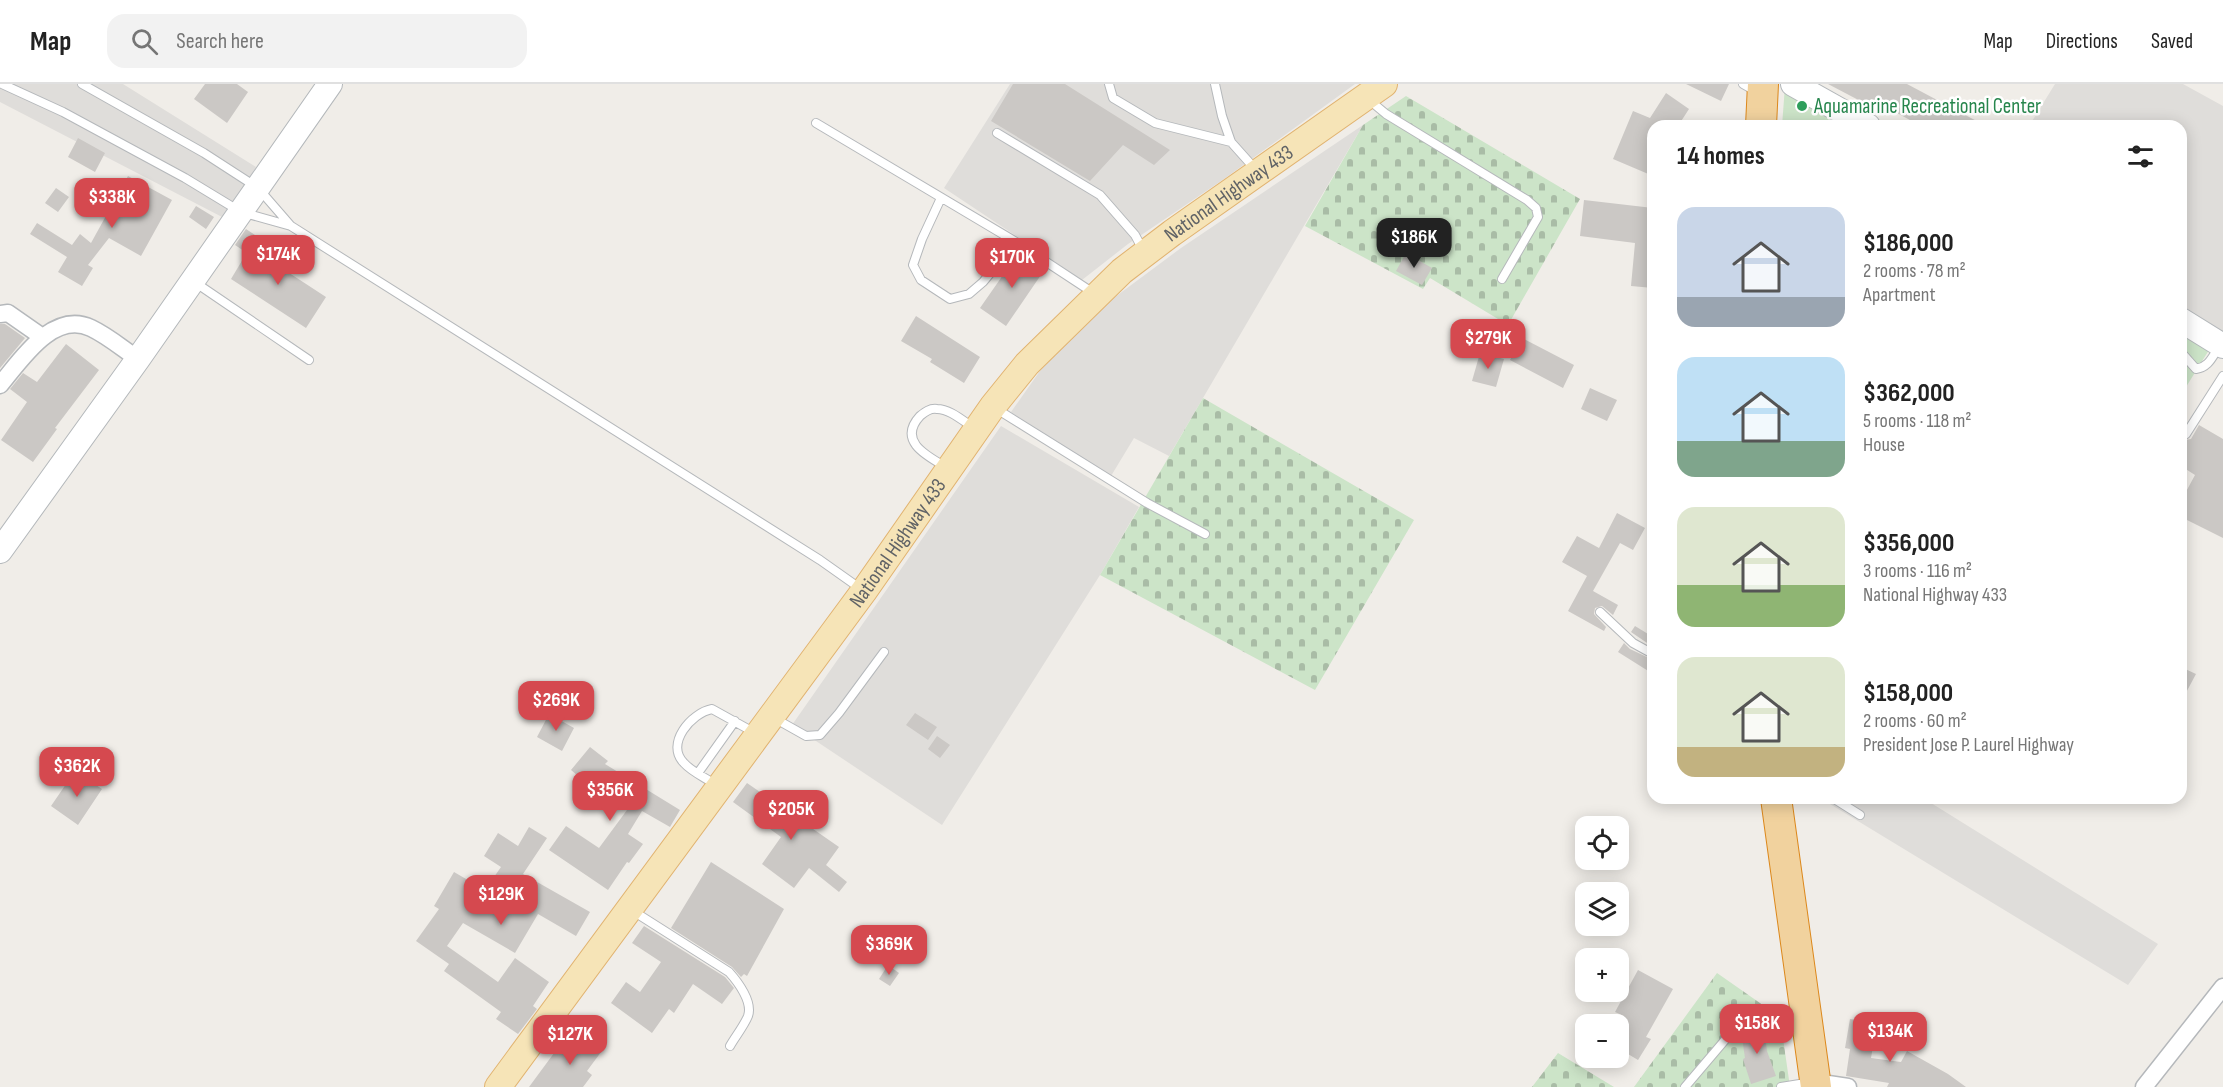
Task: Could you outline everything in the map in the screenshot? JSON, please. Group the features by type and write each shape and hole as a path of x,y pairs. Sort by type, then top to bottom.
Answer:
{"highway":[{"path":"1756,88 1760,120"},
{"path":"1777,804 1816,1084"}],"main road":[{"name":"National Highway 433","path":"498,1087 864,591 993,406 1027,364 1096,294 1145,253 1375,91"}],"street":[{"path":"0,551 138,359 330,84"},
{"path":"1793,84 1857,120"},
{"path":"0,313 8,313 41,336"},
{"path":"0,385 41,336 68,324 90,327 138,359"},
{"path":"2187,324 2222,346"},
{"path":"2144,1087 2223,987"},
{"path":"1816,1084 1835,1083 1848,1087"}],"lane":[{"path":"3,84 63,112 186,178 241,212 291,226 820,560 864,591"},
{"path":"82,84 204,153 258,188 291,226"},
{"path":"1108,84 1113,98 1155,123 1232,142"},
{"path":"1215,84 1222,116 1232,142 1258,172"},
{"path":"1375,91 1386,114 1527,200 1536,208 1538,217 1502,279"},
{"path":"816,123 1016,242 1096,294"},
{"path":"997,134 1100,195 1135,235 1145,253"},
{"path":"941,198 922,239 913,266 921,280 950,299 969,294 983,282 1016,242"},
{"path":"193,281 309,360"},
{"path":"2187,359 2196,369 2203,368 2209,364 2222,346"},
{"path":"2187,432 2223,376"},
{"path":"993,406 1147,503 1205,534"},
{"path":"949,469 922,453 914,444 911,433 916,421 925,412 936,408 948,412 976,430"},
{"path":"1600,612 1633,643 1647,651"},
{"path":"719,787 684,764 677,754 678,744 687,725 700,711 712,709 735,721 764,725 806,736 820,735 884,652"},
{"path":"698,773 735,721"},
{"path":"1843,804 1860,815"},
{"path":"630,909 729,972 738,982 748,1004 749,1015 730,1046"},
{"path":"1685,1087 1725,1040"},
{"path":"1781,1087 1816,1084"}],"shaded area":[{"path":"0,84 123,84 256,167 224,218 0,102"},
{"path":"1010,84 1355,84 1224,179 1128,244 1082,280 944,188"},
{"path":"2055,84 2183,84 2223,106 2223,332 2187,309 2187,120 2033,120"},
{"path":"1363,125 1169,456 1134,438 1111,476 1011,412 1047,361 1107,303 1181,248"},
{"path":"1001,426 1139,507 1100,575 942,825 792,725"},
{"path":"1830,804 1933,804 2158,944 2128,985"}],"green space":[{"name":"Aquamarine Recreational Center","path":"1785,86 1845,120 1782,120"},
{"path":"1406,96 1580,199 1508,325 1430,278 1423,289 1305,226 1363,125"},
{"path":"2187,326 2214,342 2187,385"},
{"path":"1203,398 1414,520 1315,690 1100,575"},
{"path":"1717,973 1780,1017 1790,1087 1634,1087"},
{"path":"1558,1053 1575,1063 1575,1068 1583,1068 1614,1087 1532,1087"}],"building":[{"path":"205,84 237,84 248,92 227,123 194,99"},
{"path":"1013,84 1065,84 1170,150 1154,165 1123,145 1090,181 991,121"},
{"path":"1686,84 1729,84 1721,101"},
{"path":"1828,84 1907,84 1975,120 1910,120 1871,99 1868,105"},
{"path":"1666,93 1689,109 1682,120 1647,120 1647,173 1613,159 1633,111 1650,118"},
{"path":"78,138 105,153 95,172 68,157"},
{"path":"128,176 172,200 141,256 109,238 88,265 93,268 82,286 58,272 67,257 30,234 37,223 72,245 80,234 91,243"},
{"path":"56,188 69,197 58,212 45,203"},
{"path":"1584,200 1647,207 1647,287 1631,286 1635,243 1580,236"},
{"path":"196,206 214,217 206,229 189,217"},
{"path":"246,229 255,235 244,251 235,245"},
{"path":"252,244 283,263 280,267 326,297 306,328 231,279"},
{"path":"1019,252 1045,269 1006,326 980,308"},
{"path":"1406,253 1432,268 1422,285 1396,271"},
{"path":"916,316 980,357 964,383 930,362 932,359 901,341"},
{"path":"0,324 5,324 25,338 0,368"},
{"path":"1522,338 1574,365 1563,388 1510,360"},
{"path":"66,344 99,370 55,428 57,429 33,462 1,440 27,402 10,389 23,373 37,382"},
{"path":"1480,353 1504,359 1496,387 1472,381"},
{"path":"1590,388 1617,400 1607,421 1581,409"},
{"path":"2199,425 2223,439 2223,538 2187,520 2187,490 2195,475 2187,470 2187,440 2191,439"},
{"path":"1617,513 1645,528 1633,550 1620,543 1593,591 1618,605 1613,615 1602,606 1595,608 1594,614 1606,627 1604,631 1568,611 1587,576 1562,562 1577,536 1599,548"},
{"path":"1635,626 1647,633 1647,643 1631,632"},
{"path":"1624,643 1630,649 1647,657 1647,670 1618,652"},
{"path":"2187,670 2196,674 2187,691"},
{"path":"915,713 937,727 928,740 906,725"},
{"path":"549,714 574,728 562,751 537,737"},
{"path":"937,736 950,745 940,758 928,749"},
{"path":"590,747 608,761 605,764 680,810 670,827 642,811 628,834 643,844 629,863 627,862 608,890 549,850 566,826 599,848 627,810 602,796 571,770"},
{"path":"75,771 102,789 78,825 51,806"},
{"path":"747,783 839,847 826,865 847,882 839,892 809,868 794,888 762,864 781,837 733,802"},
{"path":"529,827 547,838 523,874 590,912 576,936 538,914 515,953 463,923 447,946 498,982 515,958 549,982 533,1006 537,1009 518,1034 496,1019 501,1012 444,971 449,964 416,941 439,909 434,906 454,872 485,890 501,867 484,856 498,833 518,846"},
{"path":"711,862 784,909 747,976 744,974 741,977 732,967 671,928"},
{"path":"644,926 725,977 734,988 722,1004 693,984 674,1013 669,1009 652,1033 611,1003 626,982 640,992 661,962 632,943"},
{"path":"888,965 899,973 890,986 879,979"},
{"path":"1638,970 1673,989 1646,1037 1651,1039 1638,1060 1629,1055 1629,1014 1615,1012 1620,1002 1629,1002 1629,986"},
{"path":"1850,1019 1877,1023 1871,1058 1901,1062 1907,1051 1966,1087 1887,1087 1889,1083 1846,1076 1850,1049 1845,1048"},
{"path":"1764,1027 1767,1051 1776,1076 1751,1084 1743,1059 1745,1058 1741,1030"},
{"path":"583,1032 604,1048 587,1071 592,1075 583,1087 529,1087 557,1049 566,1056"}],"place":[{"name":"Aquamarine Recreational Center","path":"1802,106"}]}
